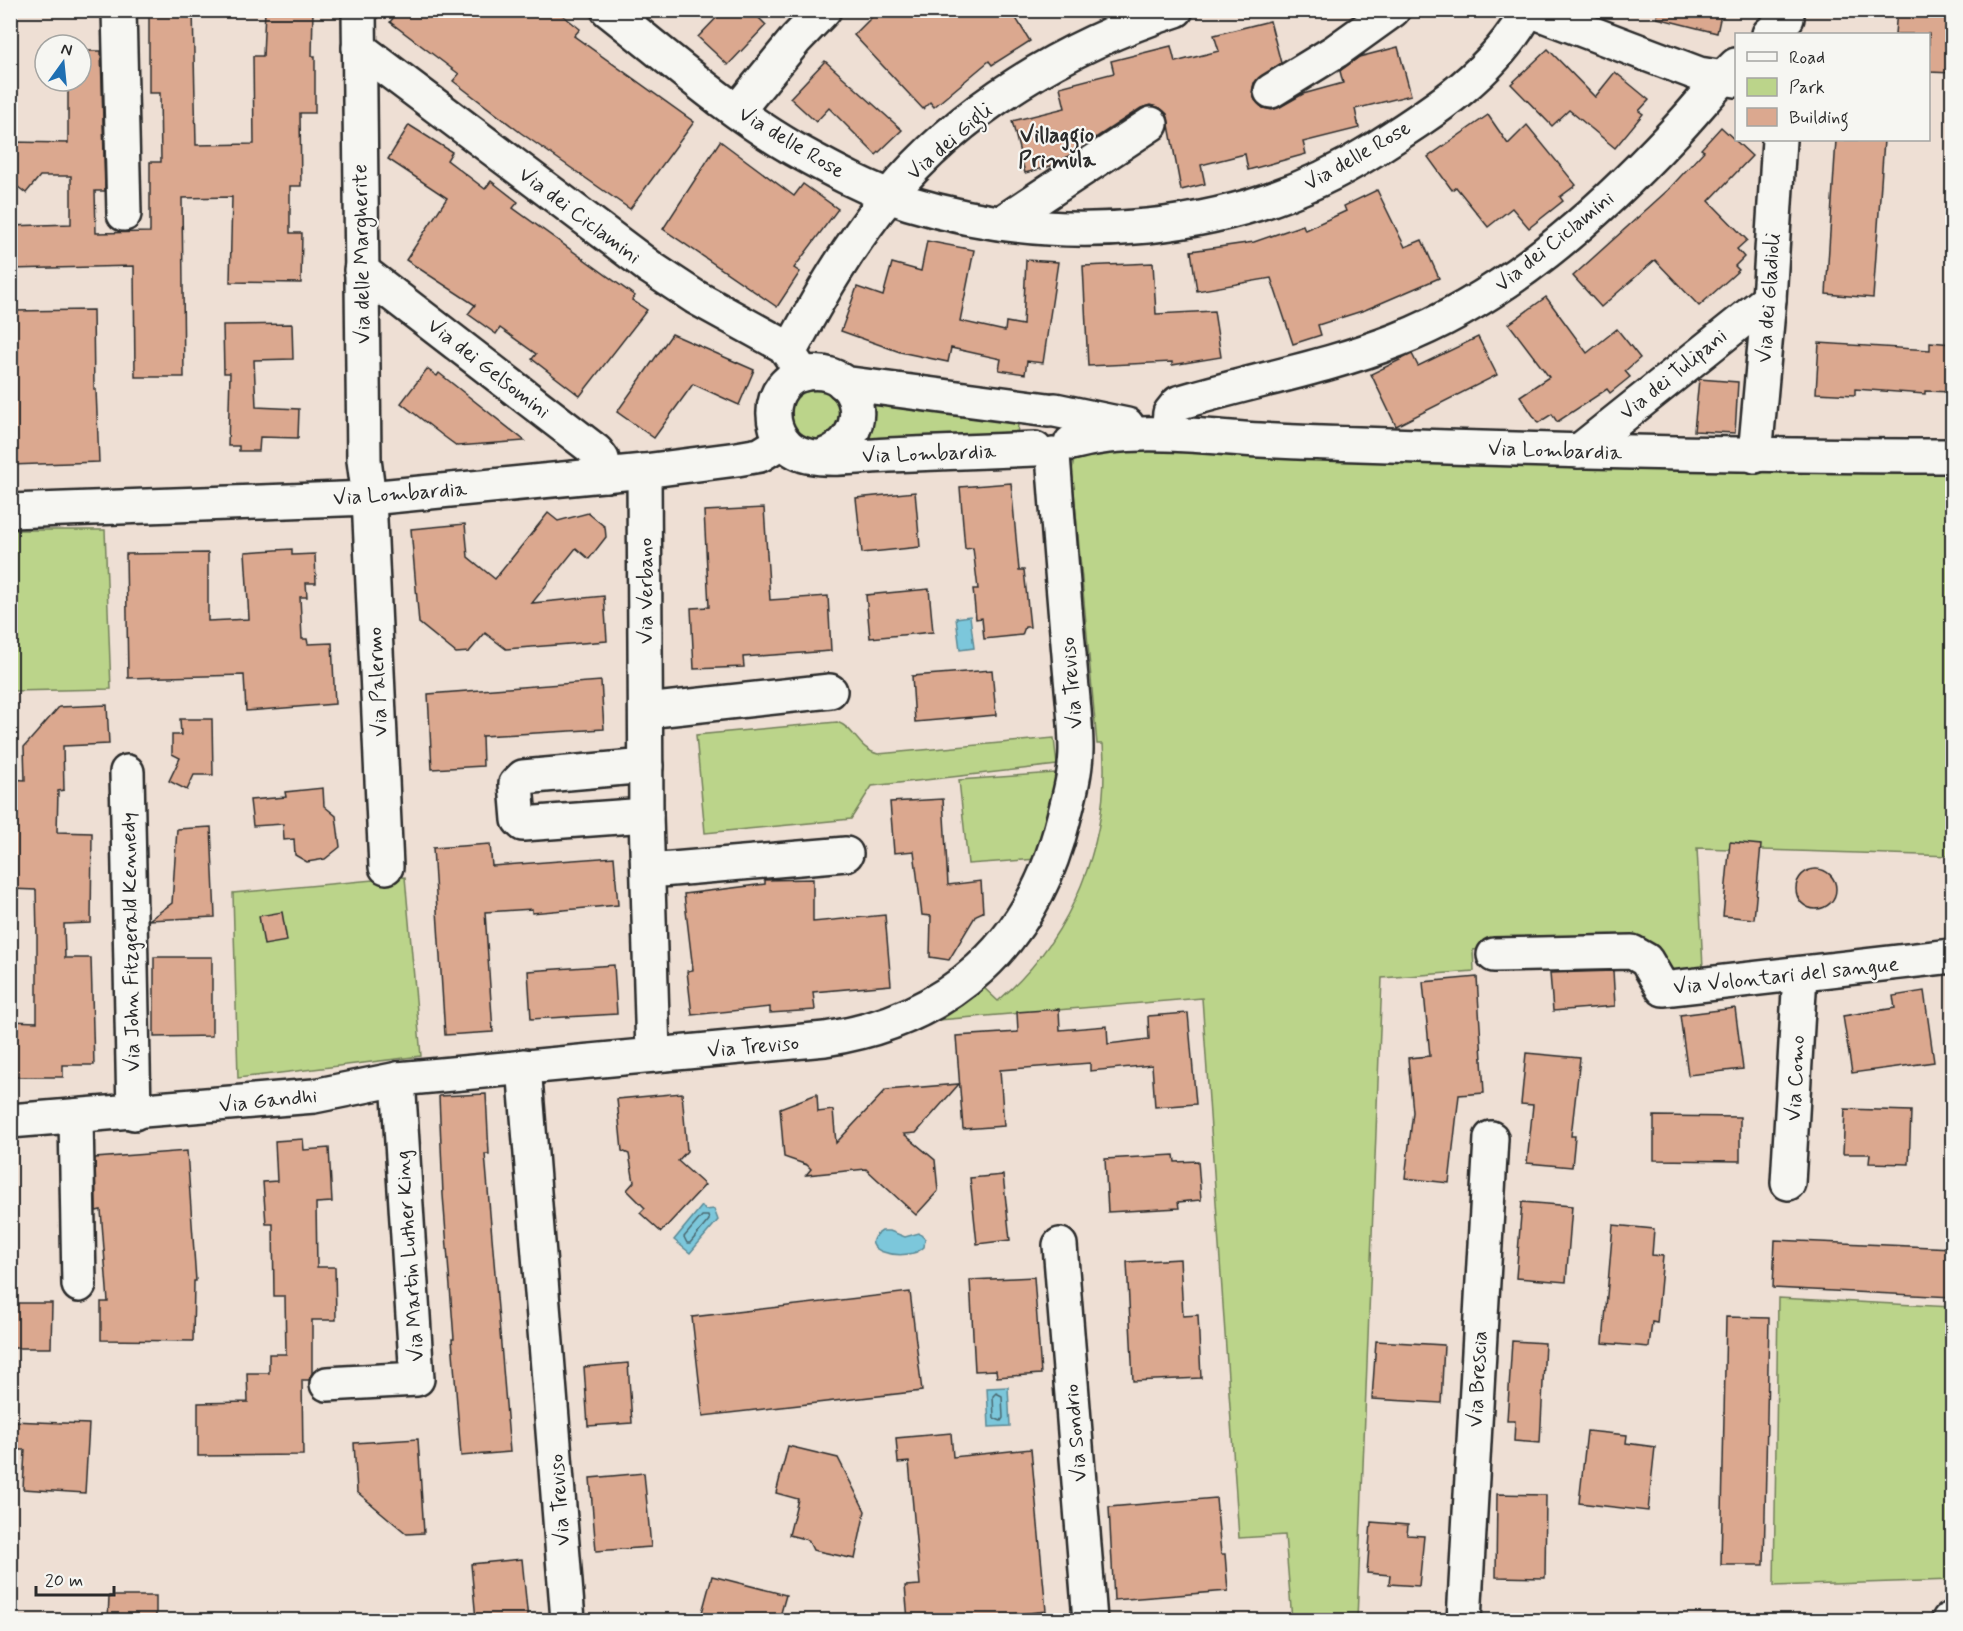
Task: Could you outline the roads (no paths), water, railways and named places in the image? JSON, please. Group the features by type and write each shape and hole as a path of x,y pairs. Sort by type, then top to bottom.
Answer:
{"street":[{"path":"119,10 124,214"},
{"name":"Via delle Margherite","path":"359,10 364,460 369,498"},
{"name":"Via delle Rose","path":"608,10 737,111 797,150 889,196 928,208 1001,223 1080,228 1154,224 1245,209 1292,192 1356,161 1465,85 1501,51 1529,10"},
{"path":"737,111 824,10"},
{"name":"Via dei Gigli","path":"796,362 835,270 889,196 974,116 1036,72 1100,39 1176,10"},
{"path":"1271,91 1327,57 1393,10"},
{"path":"1529,10 1732,75"},
{"name":"Via dei Ciclamini","path":"358,48 651,268 694,297 778,341 796,362"},
{"name":"Via dei Ciclamini","path":"1163,433 1170,413 1178,403 1321,365 1396,340 1497,289 1525,269 1627,181 1732,75"},
{"path":"1001,223 1151,124"},
{"name":"Via dei Gladioli","path":"1755,456 1769,300 1779,141"},
{"name":"Via dei Gelsomini","path":"361,270 596,451 602,459 606,475"},
{"name":"Via dei Tulipani","path":"1579,451 1769,300"},
{"path":"783,441 773,423 776,398 796,362"},
{"name":"Via Lombardia","path":"796,362 843,383 1051,410 1163,433 1261,441 1755,456 1953,456"},
{"name":"Via Lombardia","path":"823,456 846,444 857,421 854,397 843,383"},
{"path":"1051,410 1035,416 1028,429 1029,441 1053,449"},
{"name":"Via Lombardia","path":"10,511 369,498 644,471 752,457 768,452 783,441 797,453 823,456 1053,449 1098,437 1163,433"},
{"name":"Via Treviso","path":"568,1620 524,1066 825,1040 867,1031 916,1013 971,975 1002,945 1037,897 1061,830 1077,751 1053,449"},
{"name":"Via Verbano","path":"644,471 646,815 653,1054"},
{"name":"Via Palermo","path":"369,498 386,867"},
{"path":"646,711 830,691"},
{"path":"646,766 523,777 516,784 519,820 523,824 646,815"},
{"name":"Via John Fitzgerald Kennedy","path":"127,772 134,1113"},
{"path":"649,871 846,854"},
{"name":"Via Volontari del sangue","path":"1494,955 1632,952 1646,960 1664,989 1953,956"},
{"name":"Via Como","path":"1788,1183 1800,974"},
{"name":"Via Gandhi","path":"10,1121 134,1113 314,1096 398,1079 524,1066"},
{"name":"Via Martin Luther King","path":"327,1384 417,1379 398,1079"},
{"path":"76,1117 79,1285"},
{"name":"Via Brescia","path":"1464,1620 1491,1138"},
{"name":"Via Sondrio","path":"1060,1245 1090,1620"}],"water":[{"path":"970,616 974,648 960,650 956,618"},
{"path":"702,1206 705,1210 714,1209 718,1220 690,1253 674,1240"},
{"path":"882,1231 890,1231 905,1237 919,1233 925,1239 924,1247 906,1254 885,1253 873,1244 874,1238"},
{"path":"1008,1387 1010,1426 989,1427 987,1388"}],"district":[{"name":"Villaggio Primula","path":"1057,146"}]}
